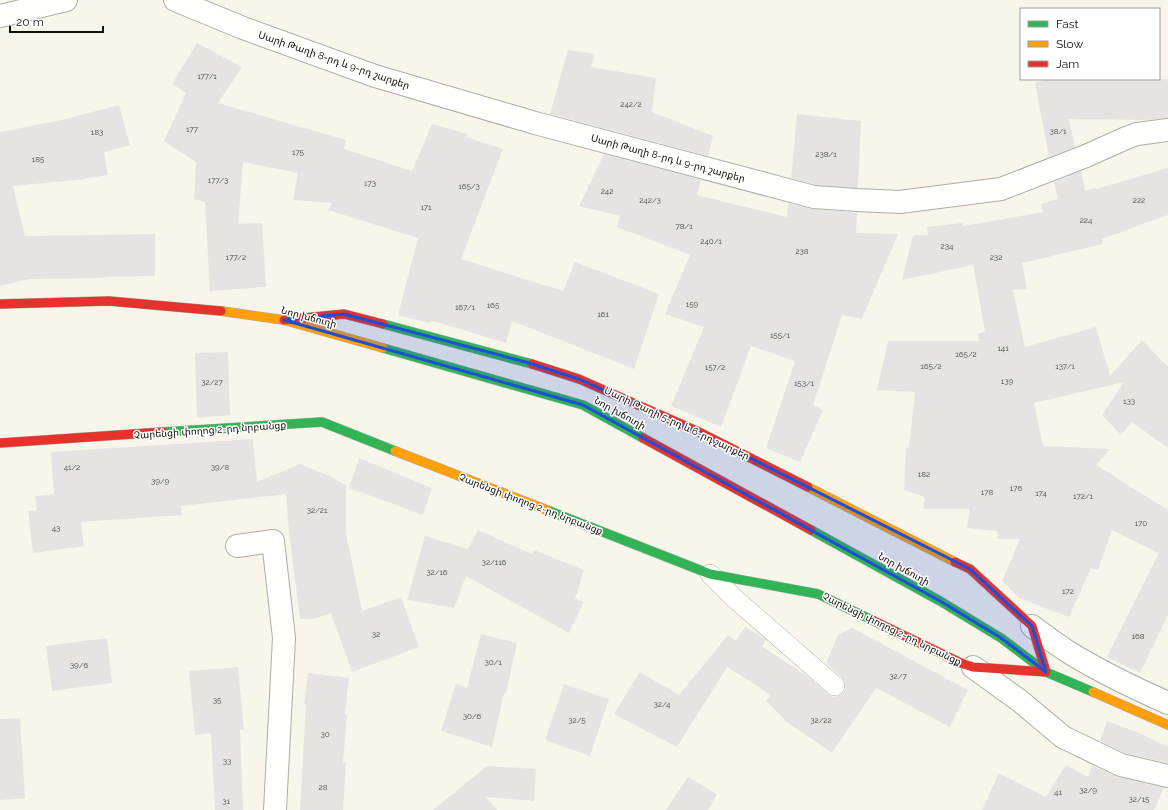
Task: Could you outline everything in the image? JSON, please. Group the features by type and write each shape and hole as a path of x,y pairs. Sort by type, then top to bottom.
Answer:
{"street":[{"path":"0,16 66,0"},
{"name":"Սարի Թաղի 8-րդ և 9-րդ շարքեր","path":"175,0 243,28 375,76 535,123 814,197 900,202 1001,189 1086,156 1137,134 1168,130"},
{"name":"Նոր խճուղի","path":"0,304 110,301 224,311 284,320 583,405 940,601 1000,638 1046,672 1168,725"},
{"name":"Սարի Թաղի 5-րդ և 6-րդ շարքեր","path":"284,320 344,314 526,362 579,379 697,431 970,569 1032,626 1069,653 1124,683 1168,703"},
{"name":"Չարենցի փողոց 2-րդ նրբանցք","path":"0,443 322,422 710,574 818,594 961,663 973,667 1046,672"},
{"path":"237,546 272,541 284,638 275,810"},
{"path":"1032,626 1046,672"},
{"path":"973,667 1020,701 1064,737 1121,765 1168,776"}],"lane":[{"path":"710,574 734,598 835,686"}],"highlighted area":[{"path":"344,314 526,362 579,379 697,431 970,569 1032,626 1046,672 1001,638 940,601 583,405 284,320"}],"building":[{"path":"197,43 242,67 218,103 346,140 344,149 412,171 432,124 468,134 466,137 503,149 461,259 563,291 575,262 659,294 634,369 512,321 506,343 433,321 428,323 398,315 418,238 328,210 332,203 293,200 298,173 243,162 238,224 262,223 266,287 210,291 205,202 194,199 196,162 164,141 186,93 172,84"},
{"path":"568,50 595,54 591,67 656,78 652,112 713,136 708,156 550,114"},
{"path":"1168,79 1168,118 1146,120 1069,119 1075,147 1049,157 1035,83 1046,80"},
{"path":"119,105 130,145 104,152 108,175 77,180 13,186 25,236 155,234 155,276 29,279 0,286 0,132 66,119"},
{"path":"797,114 861,121 858,188 816,185 791,178"},
{"path":"604,154 701,180 697,195 787,217 788,203 813,209 857,213 856,233 898,234 862,319 842,315 813,405 823,410 800,462 766,448 795,361 751,346 721,427 671,406 704,327 665,314 690,255 617,227 620,216 579,206"},
{"path":"1168,168 1168,215 1102,239 1103,244 1022,263 1027,289 1013,290 1025,347 1096,327 1110,376 1142,340 1168,367 1168,448 1132,422 1121,435 1102,415 1124,382 1034,403 1043,446 1110,449 1096,465 1168,510 1168,615 1140,673 1107,657 1159,553 1112,530 1098,570 1091,568 1069,617 1019,598 1002,581 1020,539 997,539 998,531 967,528 970,509 923,509 925,497 904,490 906,447 909,448 915,392 877,390 888,341 979,341 978,333 985,332 973,265 902,280 913,235 928,235 927,227 962,223 963,226 1043,212 1041,204 1058,199 1054,182 1081,171 1085,191"},
{"path":"228,352 230,415 197,418 195,353"},
{"path":"253,439 257,482 300,464 325,474 346,485 346,533 362,611 401,597 419,647 352,672 331,613 312,619 300,619 289,532 286,494 181,506 182,515 81,522 84,546 33,553 28,511 37,510 35,496 54,494 51,452"},
{"path":"359,458 432,488 423,515 349,488"},
{"path":"478,530 532,554 534,550 584,570 575,599 584,602 569,633 466,576 454,608 407,600 425,536 468,549"},
{"path":"745,627 766,640 762,646 811,679 833,697 843,693 846,688 845,683 842,678 826,663 838,635 852,628 968,690 950,727 876,688 832,753 788,723 766,701 771,695 727,667 677,747 614,714 640,672 679,695 728,635 736,641"},
{"path":"481,634 517,643 492,747 441,731 456,684 467,688"},
{"path":"107,638 112,683 52,691 46,646"},
{"path":"238,667 244,730 240,730 243,810 215,810 211,733 195,735 189,671"},
{"path":"308,673 349,678 345,715 347,715 343,763 346,763 343,810 300,810 306,704 304,704"},
{"path":"564,684 609,699 590,756 545,740"},
{"path":"20,718 25,798 0,800 0,719"},
{"path":"1107,721 1139,733 1168,747 1168,763 1125,753 1100,741"},
{"path":"1066,765 1088,777 1092,765 1118,777 1164,788 1154,810 982,810 999,773 1046,797"},
{"path":"487,766 536,769 534,801 486,797 497,810 433,810"},
{"path":"688,777 717,794 708,810 666,810"}],"traffic: fast":[{"path":"383,324 532,364"},
{"path":"383,348 583,405 643,438"},
{"path":"163,432 322,422 395,451"},
{"path":"547,510 710,574 818,594 872,620"},
{"path":"811,530 940,601 1001,638 1046,672 1093,692"}],"traffic: slow":[{"path":"221,311 284,320 383,348"},
{"path":"395,451 547,510"},
{"path":"808,487 955,562"},
{"path":"1093,692 1168,725"}],"traffic: jam":[{"path":"0,304 109,301 221,311"},
{"path":"284,320 344,314 383,324"},
{"path":"532,364 579,379 697,431 808,487"},
{"path":"0,443 163,432"},
{"path":"643,438 811,530"},
{"path":"872,620 961,663 973,667 1046,672 1032,626 970,569 955,562"}]}
